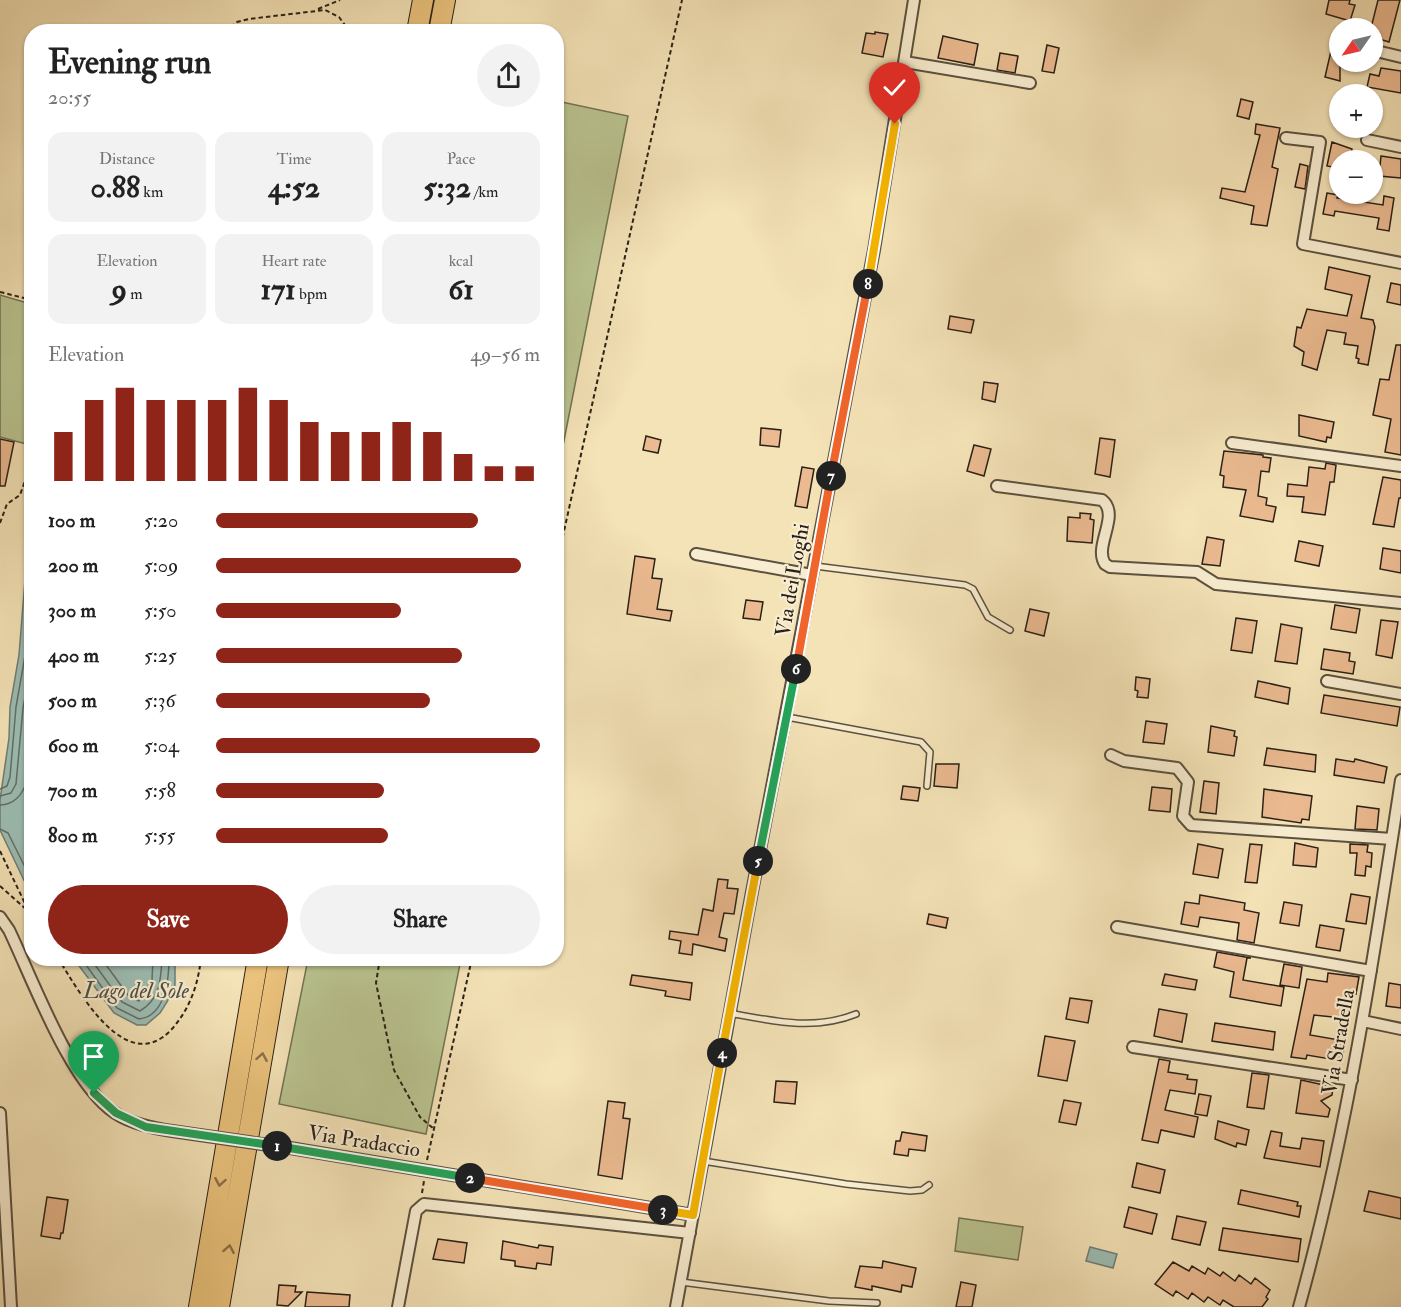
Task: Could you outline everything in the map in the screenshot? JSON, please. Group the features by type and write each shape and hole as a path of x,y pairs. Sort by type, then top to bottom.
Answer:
{"highway":[{"path":"418,24 423,0"},
{"path":"441,24 445,0"},
{"path":"199,1307 257,966"},
{"path":"219,1307 278,966"}],"street":[{"name":"Via dei Loghi","path":"676,1307 729,1013 874,250 914,0"},
{"path":"1383,53 1401,57"},
{"path":"905,62 1030,83"},
{"path":"1286,138 1320,142 1303,244 1401,262"},
{"path":"1367,141 1401,147"},
{"path":"1232,443 1401,466"},
{"path":"997,486 1102,500 1108,506 1109,513 1102,559 1110,567 1197,572 1216,584 1401,603"},
{"path":"696,554 813,570"},
{"path":"1327,681 1401,694"},
{"path":"1111,755 1124,760 1177,768 1188,782 1183,816 1191,825 1392,839"},
{"name":"Via Stradella","path":"1299,1307 1319,1233 1352,1080 1401,780"},
{"name":"Via Pradaccio","path":"0,917 24,962"},
{"path":"1117,927 1371,971"},
{"name":"Via Pradaccio","path":"26,966 66,1050 94,1093 116,1113 146,1127 290,1148 693,1215"},
{"path":"1363,1021 1401,1029"},
{"path":"1133,1047 1352,1080"},
{"path":"0,1113 11,1307"},
{"path":"398,1307 416,1211 420,1205 690,1233"}],"lane":[{"path":"813,570 965,585 973,589 988,617 1010,630"},
{"path":"787,717 921,742 930,752 927,786"},
{"path":"729,1013 808,1025 856,1014"},
{"path":"702,1161 846,1184 910,1191 922,1190 928,1185"},
{"path":"681,1282 830,1301 877,1303"}],"path":[{"path":"312,11 340,0"},
{"path":"564,531 681,0"},
{"path":"235,24 249,19 325,10 339,17 344,24"},
{"path":"0,292 24,298"},
{"path":"0,523 7,504 20,495 24,484"},
{"path":"0,851 24,901"},
{"path":"0,886 24,908"},
{"path":"63,966 90,1006 112,1031 129,1042 145,1044 161,1040 177,1023 198,984 200,966"},
{"path":"379,966 376,983 394,1070 420,1117 434,1129"},
{"path":"428,1160 470,966"},
{"path":"420,1205 425,1175"}],"green space":[{"path":"564,103 628,116 564,441"},
{"path":"0,295 24,302 24,443 0,437"},
{"path":"307,966 460,966 426,1134 279,1104"},
{"path":"959,1218 1023,1227 1018,1260 955,1251"}],"water":[{"path":"24,592 24,880 0,830 0,800 9,738 10,707 19,655"},
{"name":"Lago del Sole","path":"79,966 175,966 175,985 167,1002 160,1013 146,1025 137,1025 114,1013"},
{"path":"1090,1247 1117,1254 1113,1268 1086,1261"}],"building":[{"path":"1329,0 1350,0 1349,4 1355,5 1351,18 1326,14"},
{"path":"1378,0 1400,0 1389,42 1383,40 1383,18 1374,18"},
{"path":"875,32 888,34 883,57 862,53 866,33 875,34"},
{"path":"943,36 978,44 974,65 938,58"},
{"path":"1047,45 1059,48 1054,73 1042,71"},
{"path":"1000,53 1018,56 1015,73 997,70"},
{"path":"1329,60 1329,72 1340,72 1340,81 1325,77"},
{"path":"1383,68 1401,71 1401,93 1383,90 1383,84 1368,84 1370,74 1379,76"},
{"path":"1241,99 1253,102 1249,119 1237,116"},
{"path":"1256,124 1280,128 1272,167 1278,169 1267,226 1251,224 1254,206 1220,198 1222,188 1245,192 1260,135 1255,134"},
{"path":"1332,142 1352,149 1352,150 1330,150"},
{"path":"1383,156 1401,159 1401,178 1383,176"},
{"path":"1300,164 1308,166 1305,189 1295,187"},
{"path":"1327,193 1329,193 1329,204 1383,205 1384,196 1394,198 1389,231 1377,229 1379,218 1335,211 1334,216 1323,214"},
{"path":"1329,267 1370,276 1361,318 1373,320 1375,327 1368,365 1358,363 1359,359 1356,358 1358,346 1344,344 1346,333 1327,330 1317,370 1302,365 1304,352 1294,346 1297,327 1301,328 1307,309 1347,316 1352,295 1325,289"},
{"path":"1391,283 1401,285 1401,305 1387,302"},
{"path":"950,316 974,320 971,333 948,329"},
{"path":"1396,345 1401,345 1401,455 1385,452 1391,419 1373,415 1380,379 1389,380"},
{"path":"984,382 998,384 995,402 982,399"},
{"path":"1299,415 1334,422 1331,438 1327,437 1326,442 1299,436"},
{"path":"761,428 781,430 779,447 760,445"},
{"path":"646,436 661,440 658,453 643,450"},
{"path":"1100,438 1115,440 1110,477 1095,474"},
{"path":"0,439 14,442 5,486 0,486"},
{"path":"974,445 991,449 984,476 967,471"},
{"path":"1224,451 1271,458 1269,472 1261,471 1258,496 1267,498 1266,505 1276,507 1273,522 1240,516 1246,490 1223,487 1224,476 1220,475"},
{"path":"1326,463 1336,465 1334,482 1330,482 1325,515 1302,512 1304,497 1287,496 1288,484 1307,486 1309,467 1325,469"},
{"path":"802,467 814,469 807,508 795,506"},
{"path":"1383,477 1401,480 1401,498 1399,498 1394,527 1373,524"},
{"path":"1080,513 1091,514 1090,519 1094,520 1092,543 1067,541 1068,517 1080,518"},
{"path":"1207,537 1224,540 1220,566 1202,564"},
{"path":"1299,541 1323,546 1319,566 1295,561"},
{"path":"1383,548 1401,551 1401,573 1380,569"},
{"path":"635,556 655,559 652,578 662,579 657,609 672,611 670,621 627,614"},
{"path":"746,600 763,602 760,620 743,618"},
{"path":"1335,605 1360,609 1356,633 1331,629"},
{"path":"1030,609 1049,613 1044,636 1025,631"},
{"path":"1236,618 1257,621 1252,653 1231,650"},
{"path":"1381,620 1398,622 1392,658 1376,655"},
{"path":"1281,624 1302,628 1297,664 1275,661"},
{"path":"1324,649 1350,653 1349,661 1355,662 1353,674 1321,669"},
{"path":"1136,677 1150,679 1148,698 1137,697"},
{"path":"1258,681 1290,688 1288,704 1255,697"},
{"path":"1324,695 1400,707 1397,726 1321,713"},
{"path":"1146,721 1167,724 1164,744 1143,742"},
{"path":"1211,726 1235,731 1234,736 1237,737 1234,756 1208,752"},
{"path":"1267,748 1316,755 1315,772 1264,765"},
{"path":"1336,759 1354,762 1355,759 1387,767 1384,783 1334,775"},
{"path":"936,764 959,764 957,788 934,786"},
{"path":"1204,781 1219,783 1216,814 1200,812"},
{"path":"903,786 920,788 918,801 901,799"},
{"path":"1152,787 1172,789 1170,812 1149,810"},
{"path":"1264,789 1312,796 1309,820 1302,819 1301,823 1262,817"},
{"path":"1357,806 1379,809 1377,830 1355,829"},
{"path":"1295,843 1318,848 1316,867 1293,865"},
{"path":"1198,844 1223,849 1218,878 1193,874"},
{"path":"1250,844 1262,845 1257,883 1245,882"},
{"path":"1350,844 1368,845 1367,852 1372,853 1371,867 1366,866 1365,876 1355,875 1357,853 1350,853"},
{"path":"718,879 728,880 727,888 738,889 734,914 724,913 719,937 727,939 725,951 693,944 692,955 679,953 681,941 669,939 670,931 698,935 703,909 713,911"},
{"path":"1351,894 1370,897 1366,924 1346,921"},
{"path":"1200,895 1245,903 1244,910 1259,913 1254,943 1237,940 1239,923 1200,917 1198,927 1181,924 1185,902 1199,904"},
{"path":"1284,902 1302,905 1299,926 1280,923"},
{"path":"929,914 948,918 946,928 927,924"},
{"path":"1320,925 1344,929 1340,951 1316,947"},
{"path":"1217,952 1251,958 1247,958 1243,980 1284,987 1281,1006 1230,997 1234,972 1214,967"},
{"path":"1284,964 1302,967 1299,988 1280,985"},
{"path":"1328,973 1359,977 1356,994 1346,992 1342,1018 1314,1015 1310,1035 1345,1041 1342,1061 1307,1055 1306,1059 1291,1057 1307,979 1327,982"},
{"path":"1165,974 1197,980 1195,990 1162,985"},
{"path":"632,975 692,983 690,1000 665,996 666,991 630,985"},
{"path":"1389,983 1401,985 1401,1008 1386,1006"},
{"path":"1070,998 1092,1001 1088,1023 1066,1019"},
{"path":"1159,1009 1187,1014 1182,1042 1154,1036"},
{"path":"1215,1023 1275,1032 1273,1050 1212,1041"},
{"path":"1045,1036 1075,1041 1067,1081 1038,1076"},
{"path":"1159,1059 1170,1061 1168,1072 1188,1075 1187,1079 1197,1080 1195,1094 1170,1090 1165,1110 1198,1117 1194,1137 1161,1130 1158,1143 1142,1140"},
{"path":"1252,1073 1269,1075 1264,1109 1247,1107"},
{"path":"1301,1080 1333,1087 1332,1095 1321,1101 1330,1109 1328,1117 1296,1113"},
{"path":"776,1081 797,1082 795,1104 774,1102"},
{"path":"1199,1094 1211,1096 1207,1116 1195,1114"},
{"path":"1064,1100 1081,1103 1076,1125 1059,1122"},
{"path":"608,1101 625,1103 623,1118 630,1119 622,1179 598,1175"},
{"path":"1218,1121 1249,1130 1246,1145 1237,1143 1236,1147 1215,1139"},
{"path":"1271,1131 1282,1133 1280,1146 1300,1149 1302,1138 1324,1141 1320,1167 1264,1158"},
{"path":"902,1132 927,1136 925,1151 909,1149 908,1156 894,1154 896,1141 900,1141"},
{"path":"1137,1163 1165,1170 1160,1193 1132,1187"},
{"path":"1241,1190 1298,1202 1297,1206 1301,1206 1299,1217 1238,1204"},
{"path":"1369,1191 1401,1198 1401,1219 1364,1211"},
{"path":"47,1197 68,1200 60,1239 41,1236"},
{"path":"1129,1207 1157,1214 1152,1234 1124,1227"},
{"path":"1177,1216 1206,1222 1200,1245 1172,1239"},
{"path":"1223,1228 1301,1239 1298,1262 1219,1250"},
{"path":"438,1239 467,1243 464,1263 433,1259"},
{"path":"503,1241 538,1248 539,1245 553,1247 551,1265 537,1263 536,1269 515,1266 515,1261 501,1259"},
{"path":"883,1261 916,1268 912,1287 902,1285 901,1292 872,1286 872,1290 855,1287 860,1266 882,1268"},
{"path":"1173,1262 1189,1271 1192,1266 1205,1274 1208,1268 1220,1276 1223,1272 1235,1281 1239,1275 1251,1284 1255,1278 1270,1290 1266,1297 1268,1299 1262,1307 1234,1307 1223,1300 1220,1305 1208,1297 1204,1302 1192,1293 1188,1299 1176,1291 1173,1296 1155,1284"},
{"path":"961,1282 976,1285 972,1307 956,1307"},
{"path":"279,1285 296,1286 295,1292 302,1292 288,1306 277,1305"},
{"path":"307,1292 350,1295 349,1307 305,1307"}],"route":[{"path":"94,1093 116,1113 146,1127 290,1148 693,1215 874,250 895,124"}]}
